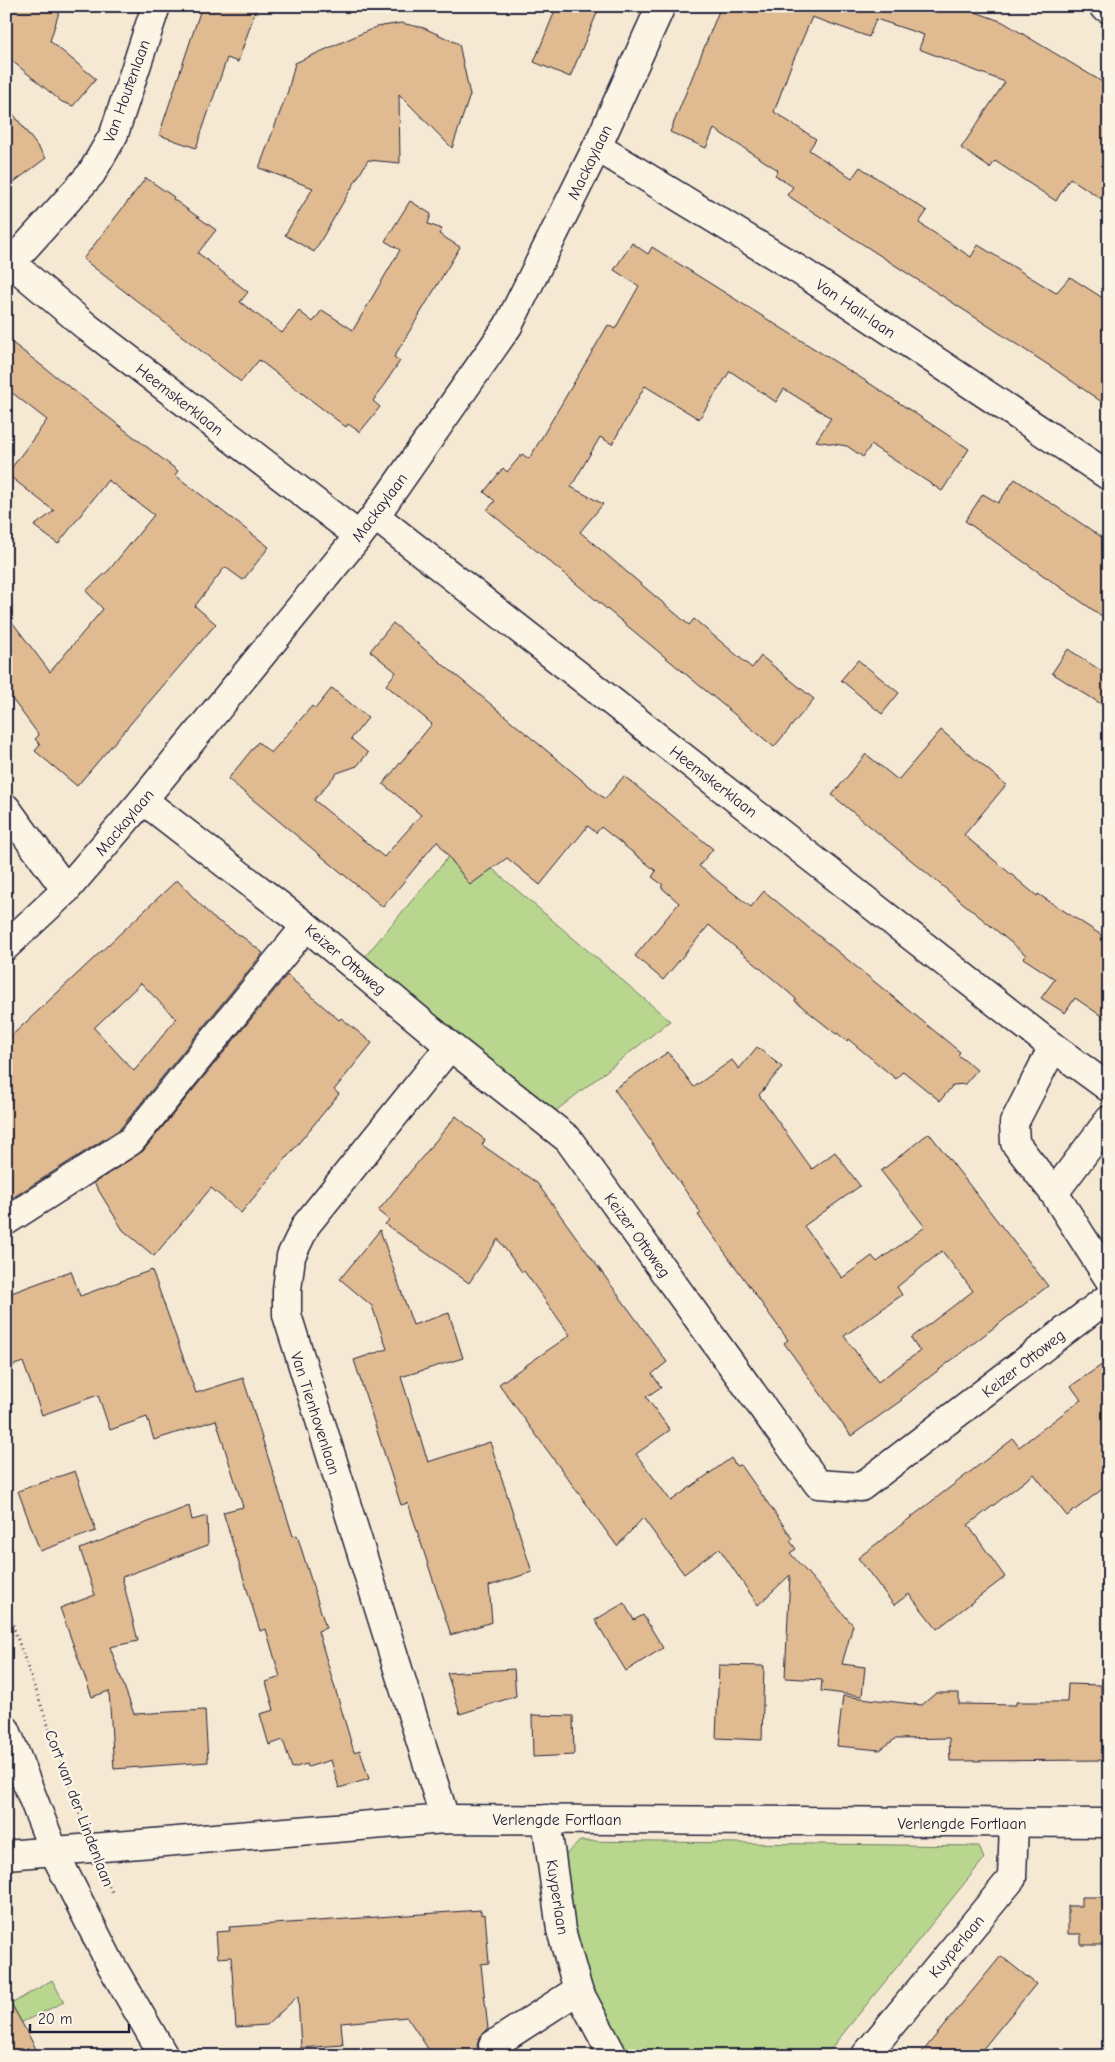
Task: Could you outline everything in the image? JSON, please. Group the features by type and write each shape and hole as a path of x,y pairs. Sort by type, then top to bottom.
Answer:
{"street":[{"name":"Van Houtenlaan","path":"9,260 91,174 114,134 156,6"},
{"name":"Mackaylaan","path":"6,946 66,890 143,800 367,526 508,326 597,147 661,6"},
{"path":"1103,6 1109,9"},
{"name":"Van Hall-laan","path":"597,147 802,272 1109,476"},
{"name":"Heemskerklaan","path":"9,260 87,327 367,526 1109,1088"},
{"name":"Keizer Ottoweg","path":"143,800 306,926 450,1046 568,1139 818,1484 861,1487 1109,1297"},
{"path":"6,808 66,890"},
{"path":"6,1221 131,1141 306,926"},
{"name":"Van Tienhovenlaan","path":"445,1819 294,1344 287,1314 287,1290 291,1256 306,1225 450,1046"},
{"path":"1054,1047 1014,1122 1015,1143 1054,1193 1109,1279"},
{"path":"1054,1193 1109,1120"},
{"path":"6,1730 54,1852 110,1963 164,2056"},
{"name":"Verlengde Fortlaan","path":"6,1855 445,1819 1109,1823"},
{"name":"Kuyperlaan","path":"546,1819 561,1930 578,1990 613,2056"},
{"name":"Kuyperlaan","path":"865,2056 1012,1878 1014,1823"},
{"path":"493,2045 578,1990"}],"path":[{"name":"Cort van der Lindenlaan","path":"6,1606 92,1848 112,1893"}],"green space":[{"path":"461,842 670,1021 548,1117 362,960"},
{"path":"580,1841 979,1846 984,1859 825,2056 623,2056 573,1950 564,1856"},
{"path":"52,1980 64,2002 6,2030 6,2007"}],"building":[{"path":"15,6 61,6 50,41 96,79 73,106 62,102 6,56 6,24"},
{"path":"202,6 257,6 238,62 227,58 196,148 159,135"},
{"path":"557,6 600,6 570,77 534,62"},
{"path":"721,6 959,6 1003,22 1109,86 1109,204 1070,178 1056,201 995,161 990,168 961,148 1005,82 919,49 924,35 876,19 869,37 812,17 774,112 816,139 809,150 852,178 860,167 927,211 919,223 971,257 978,245 1056,293 1070,277 1109,302 1109,407 1053,368 787,195 793,187 775,175 778,170 714,129 706,148 670,132"},
{"path":"401,23 424,28 459,44 470,95 452,148 399,94 400,163 368,160 314,252 285,235 313,188 259,168 288,91 295,63 376,27"},
{"path":"6,104 46,158 6,188"},
{"path":"146,178 216,230 198,253 248,292 240,302 282,333 299,311 313,322 322,310 353,330 400,250 385,241 410,201 431,214 428,224 442,229 439,234 460,247 394,357 400,361 373,401 380,407 360,432 348,424 346,427 259,360 241,382 83,259"},
{"path":"632,243 648,254 652,247 869,383 969,449 942,491 871,445 863,457 847,446 816,441 831,418 784,389 776,402 730,371 699,419 645,386 612,444 600,437 571,487 603,504 580,532 689,625 694,619 752,668 761,656 814,699 774,747 487,510 495,501 484,492 503,468 507,472 522,454 529,459 608,325 615,329 639,286 614,270"},
{"path":"6,338 178,471 175,475 269,547 243,580 225,567 195,606 216,624 77,786 35,751 40,745 35,739 39,735 6,691 6,614 50,672 103,609 86,591 109,570 154,515 108,480 58,544 34,526 54,511 7,474 47,420 6,388"},
{"path":"1015,479 1109,542 1109,621 965,521 983,494 998,503"},
{"path":"393,623 605,799 624,776 713,849 699,866 751,907 764,891 960,1052 958,1055 977,1070 965,1084 953,1085 940,1101 903,1071 896,1079 848,1039 847,1041 836,1034 795,1001 796,999 709,925 663,980 635,956 679,903 661,887 663,885 652,877 656,871 601,827 596,833 588,826 540,885 507,858 470,885 437,841 383,907 228,779 258,742 271,753 312,706 315,709 332,688 368,718 351,739 368,753 357,766 337,773 314,800 384,857 421,815 383,784 432,724 386,685 396,672 370,651"},
{"path":"1068,649 1109,676 1109,709 1052,673"},
{"path":"858,660 899,693 882,714 841,680"},
{"path":"941,730 1006,785 964,835 1037,896 1038,894 1109,940 1109,1021 1075,998 1065,1013 1041,998 1055,979 1023,958 1026,955 832,795 866,754 898,780"},
{"path":"177,880 212,917 263,953 120,1129 6,1202 6,1041","holes":["141,983 176,1019 134,1071 94,1028"]},
{"path":"287,975 339,1020 341,1018 372,1043 334,1090 339,1094 241,1213 211,1188 154,1256 123,1230 94,1183 143,1151"},
{"path":"757,1047 782,1067 759,1095 812,1169 835,1152 860,1186 804,1226 842,1278 872,1256 877,1262 925,1227 881,1171 929,1133 1048,1286 902,1400 851,1436 784,1343 788,1340 698,1215 701,1213 614,1089 668,1052 694,1087 732,1060 739,1069","holes":["942,1251 973,1291 911,1338 920,1351 878,1382 844,1336 902,1295 897,1287"]},
{"path":"456,1116 485,1140 482,1145 537,1183 667,1362 652,1374 661,1387 646,1397 670,1430 636,1454 671,1501 731,1458 736,1466 741,1465 793,1539 790,1541 796,1549 790,1553 853,1625 842,1664 865,1667 862,1696 821,1691 822,1680 785,1678 790,1575 758,1605 719,1548 684,1574 643,1518 617,1546 499,1384 570,1335 524,1271 522,1272 498,1239 469,1283 385,1224 389,1220 378,1211"},
{"path":"380,1230 413,1325 449,1313 463,1358 401,1377 428,1462 490,1442 532,1572 489,1586 492,1622 451,1635 408,1503 401,1505 354,1360 387,1349 372,1306 340,1279"},
{"path":"152,1270 196,1393 243,1378 293,1536 297,1535 326,1628 318,1631 354,1752 360,1750 369,1779 339,1788 331,1760 308,1767 307,1764 292,1768 283,1740 269,1745 260,1714 274,1710 266,1682 280,1677 266,1629 260,1631 223,1512 243,1507 216,1420 154,1440 147,1417 110,1430 98,1395 42,1415 23,1362 6,1368 6,1295 71,1271 80,1296"},
{"path":"1109,1360 1109,1484 1067,1516 1034,1474 968,1525 1005,1577 937,1629 909,1594 894,1605 858,1558 1013,1439 1019,1447 1081,1400 1071,1386"},
{"path":"75,1471 96,1531 40,1551 18,1491"},
{"path":"189,1506 192,1520 207,1516 208,1545 122,1577 138,1641 110,1647 134,1714 205,1710 208,1762 114,1769 109,1691 92,1697 60,1608 95,1595 80,1549"},
{"path":"624,1603 634,1620 643,1615 663,1648 626,1671 595,1620"},
{"path":"719,1665 764,1666 762,1740 716,1738"},
{"path":"514,1669 516,1696 460,1714 447,1673"},
{"path":"1068,1684 1101,1685 1101,1698 1109,1698 1109,1760 950,1761 949,1738 895,1739 880,1750 837,1746 843,1696 922,1705 936,1693 959,1693 959,1704 1016,1705 1016,1702 1067,1702"},
{"path":"532,1715 573,1716 574,1755 533,1757"},
{"path":"1081,1897 1109,1897 1109,1945 1081,1945 1081,1934 1068,1934 1068,1906 1081,1906"},
{"path":"481,1910 481,1915 485,1914 489,1963 481,1964 488,2029 479,2038 477,2046 482,2056 433,2056 407,2017 341,2023 343,2045 301,2048 298,1996 267,2025 236,2027 231,1957 218,1958 216,1932 230,1931 229,1927"},
{"path":"1001,1956 1036,1984 977,2056 919,2056"},
{"path":"6,1994 40,2056 6,2056"}]}
